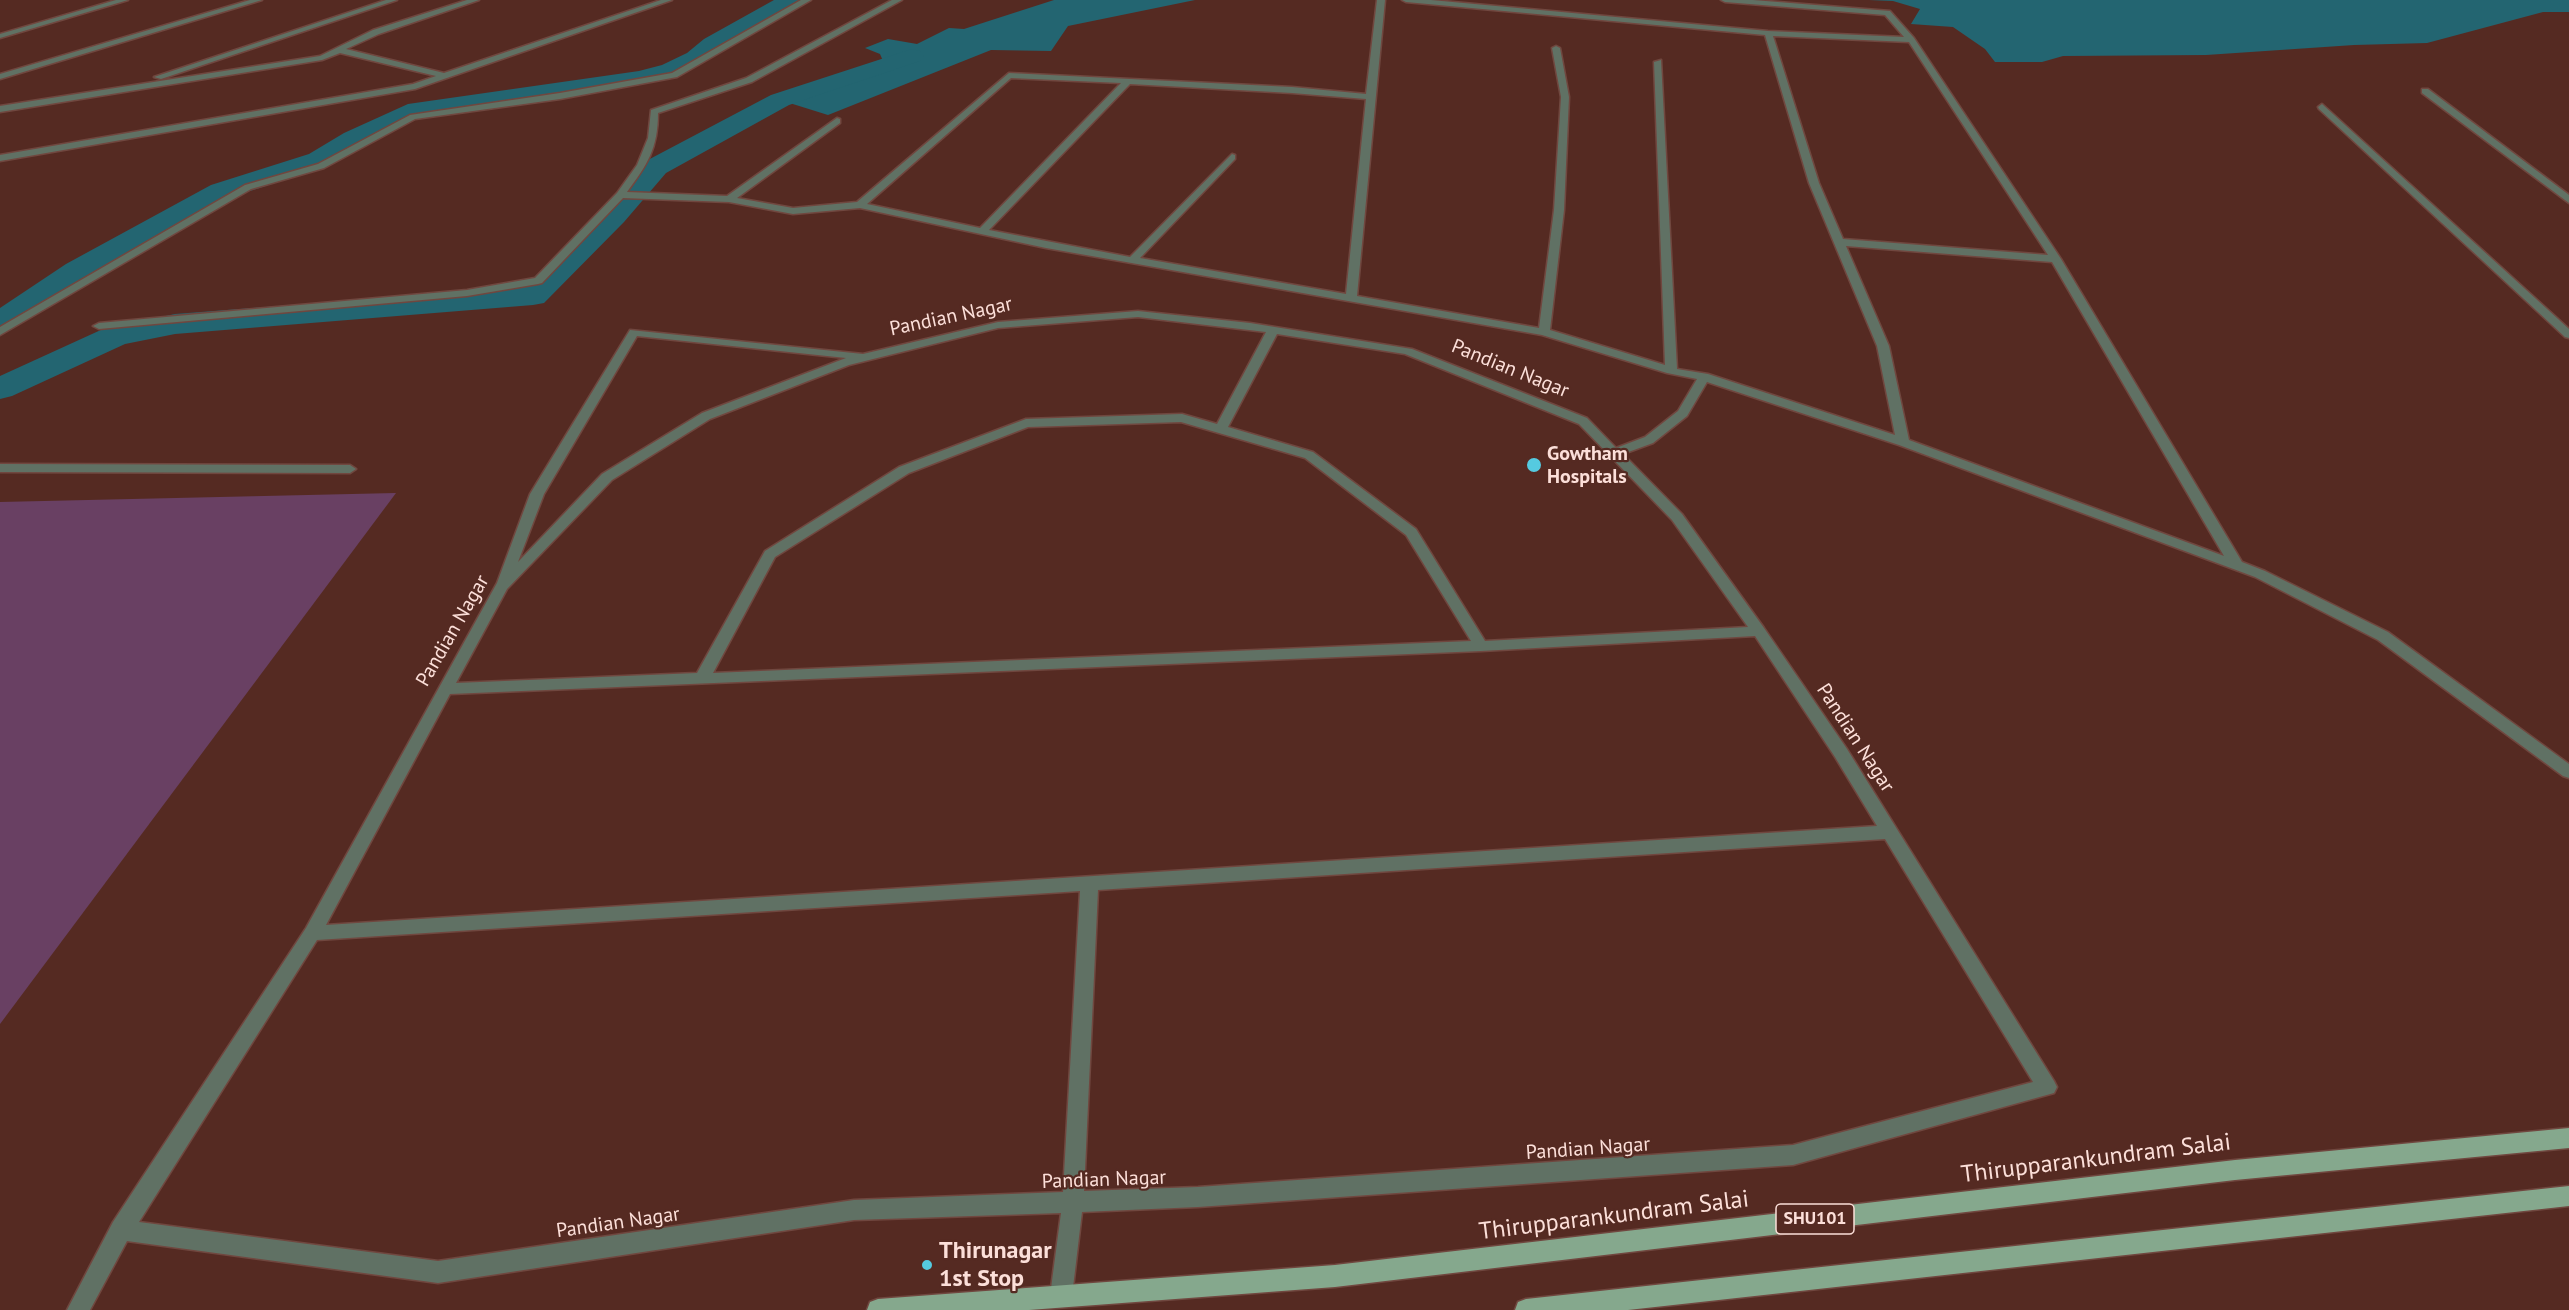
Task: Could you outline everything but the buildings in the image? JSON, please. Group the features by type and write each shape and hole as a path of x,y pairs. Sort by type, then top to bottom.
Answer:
{"main road":[{"name":"Thirupparankundram Salai","path":"878,1310 1335,1276 2235,1170 2569,1137"},
{"path":"1526,1310 2569,1196"}],"street":[{"path":"0,36 124,0"},
{"path":"0,77 258,0"},
{"path":"112,92 393,0"},
{"path":"0,109 322,58 376,32 476,0"},
{"path":"0,158 415,86 668,0"},
{"path":"0,332 248,187 321,166 413,117 560,96 674,75 790,7 807,0"},
{"path":"99,326 467,293 537,281 623,195 647,158 655,137 654,112 748,80 898,0"},
{"path":"1351,300 1381,0"},
{"path":"1407,0 1768,33 1911,40"},
{"path":"1725,0 1887,13 1911,40 2056,259 2235,564"},
{"path":"1768,33 1814,183 1883,346 1903,442"},
{"path":"1544,332 1559,210 1565,97 1556,48"},
{"path":"339,50 445,76"},
{"path":"1658,62 1671,370"},
{"path":"860,205 1009,75 1292,90 1370,97"},
{"path":"982,231 1128,81"},
{"path":"2426,91 2569,200"},
{"path":"2322,107 2569,334"},
{"path":"729,199 837,121"},
{"path":"1133,260 1232,157"},
{"path":"623,195 729,199 793,211 860,205 1133,260 1544,332 1671,370 1704,377 1903,442 2260,574 2382,636 2569,772"},
{"path":"1839,242 2056,259"},
{"name":"Pandian Nagar","path":"1138,314 1273,330 1408,351 1583,421 1677,517 1759,631 1841,753 2047,1088 1793,1155 1198,1197 854,1210 438,1272 121,1230 312,933 501,587 607,477 626,465 706,416 845,362 866,357 998,325 1138,314"},
{"path":"1220,430 1273,330"},
{"path":"501,587 537,494 634,332 866,357"},
{"path":"1614,453 1649,440 1683,413 1704,377"},
{"path":"703,677 770,554 904,470 1026,423 1182,418 1309,455 1411,532 1481,646"},
{"path":"0,468 350,469"},
{"path":"445,688 1481,646 1759,631"},
{"path":"312,933 1890,832"},
{"path":"1060,1296 1073,1202 1089,883"},
{"path":"78,1310 121,1230"}],"shaded area":[{"path":"396,493 0,1024 0,502"}],"water":[{"path":"1054,0 1195,0 1068,26 1051,51 991,50 828,115 780,100 854,75 883,61 880,54 865,48 888,39 917,44 949,28 964,29"},
{"path":"1869,0 2569,0 2569,12 2543,12 2427,43 2354,45 2206,55 2063,56 2042,62 1995,62 1985,49 1953,27 1911,24 1920,9 1893,1"}],"waterway":[{"path":"0,323 77,270 221,191 319,160 353,139 417,109 640,78 670,70 695,58 712,44 790,0"},
{"path":"0,389 115,336 175,324 533,296 614,216 656,167 780,100 912,56"}],"place":[{"name":"Gowtham Hospitals","path":"1534,465"},
{"name":"Thirunagar 1st Stop","path":"927,1265"}]}
